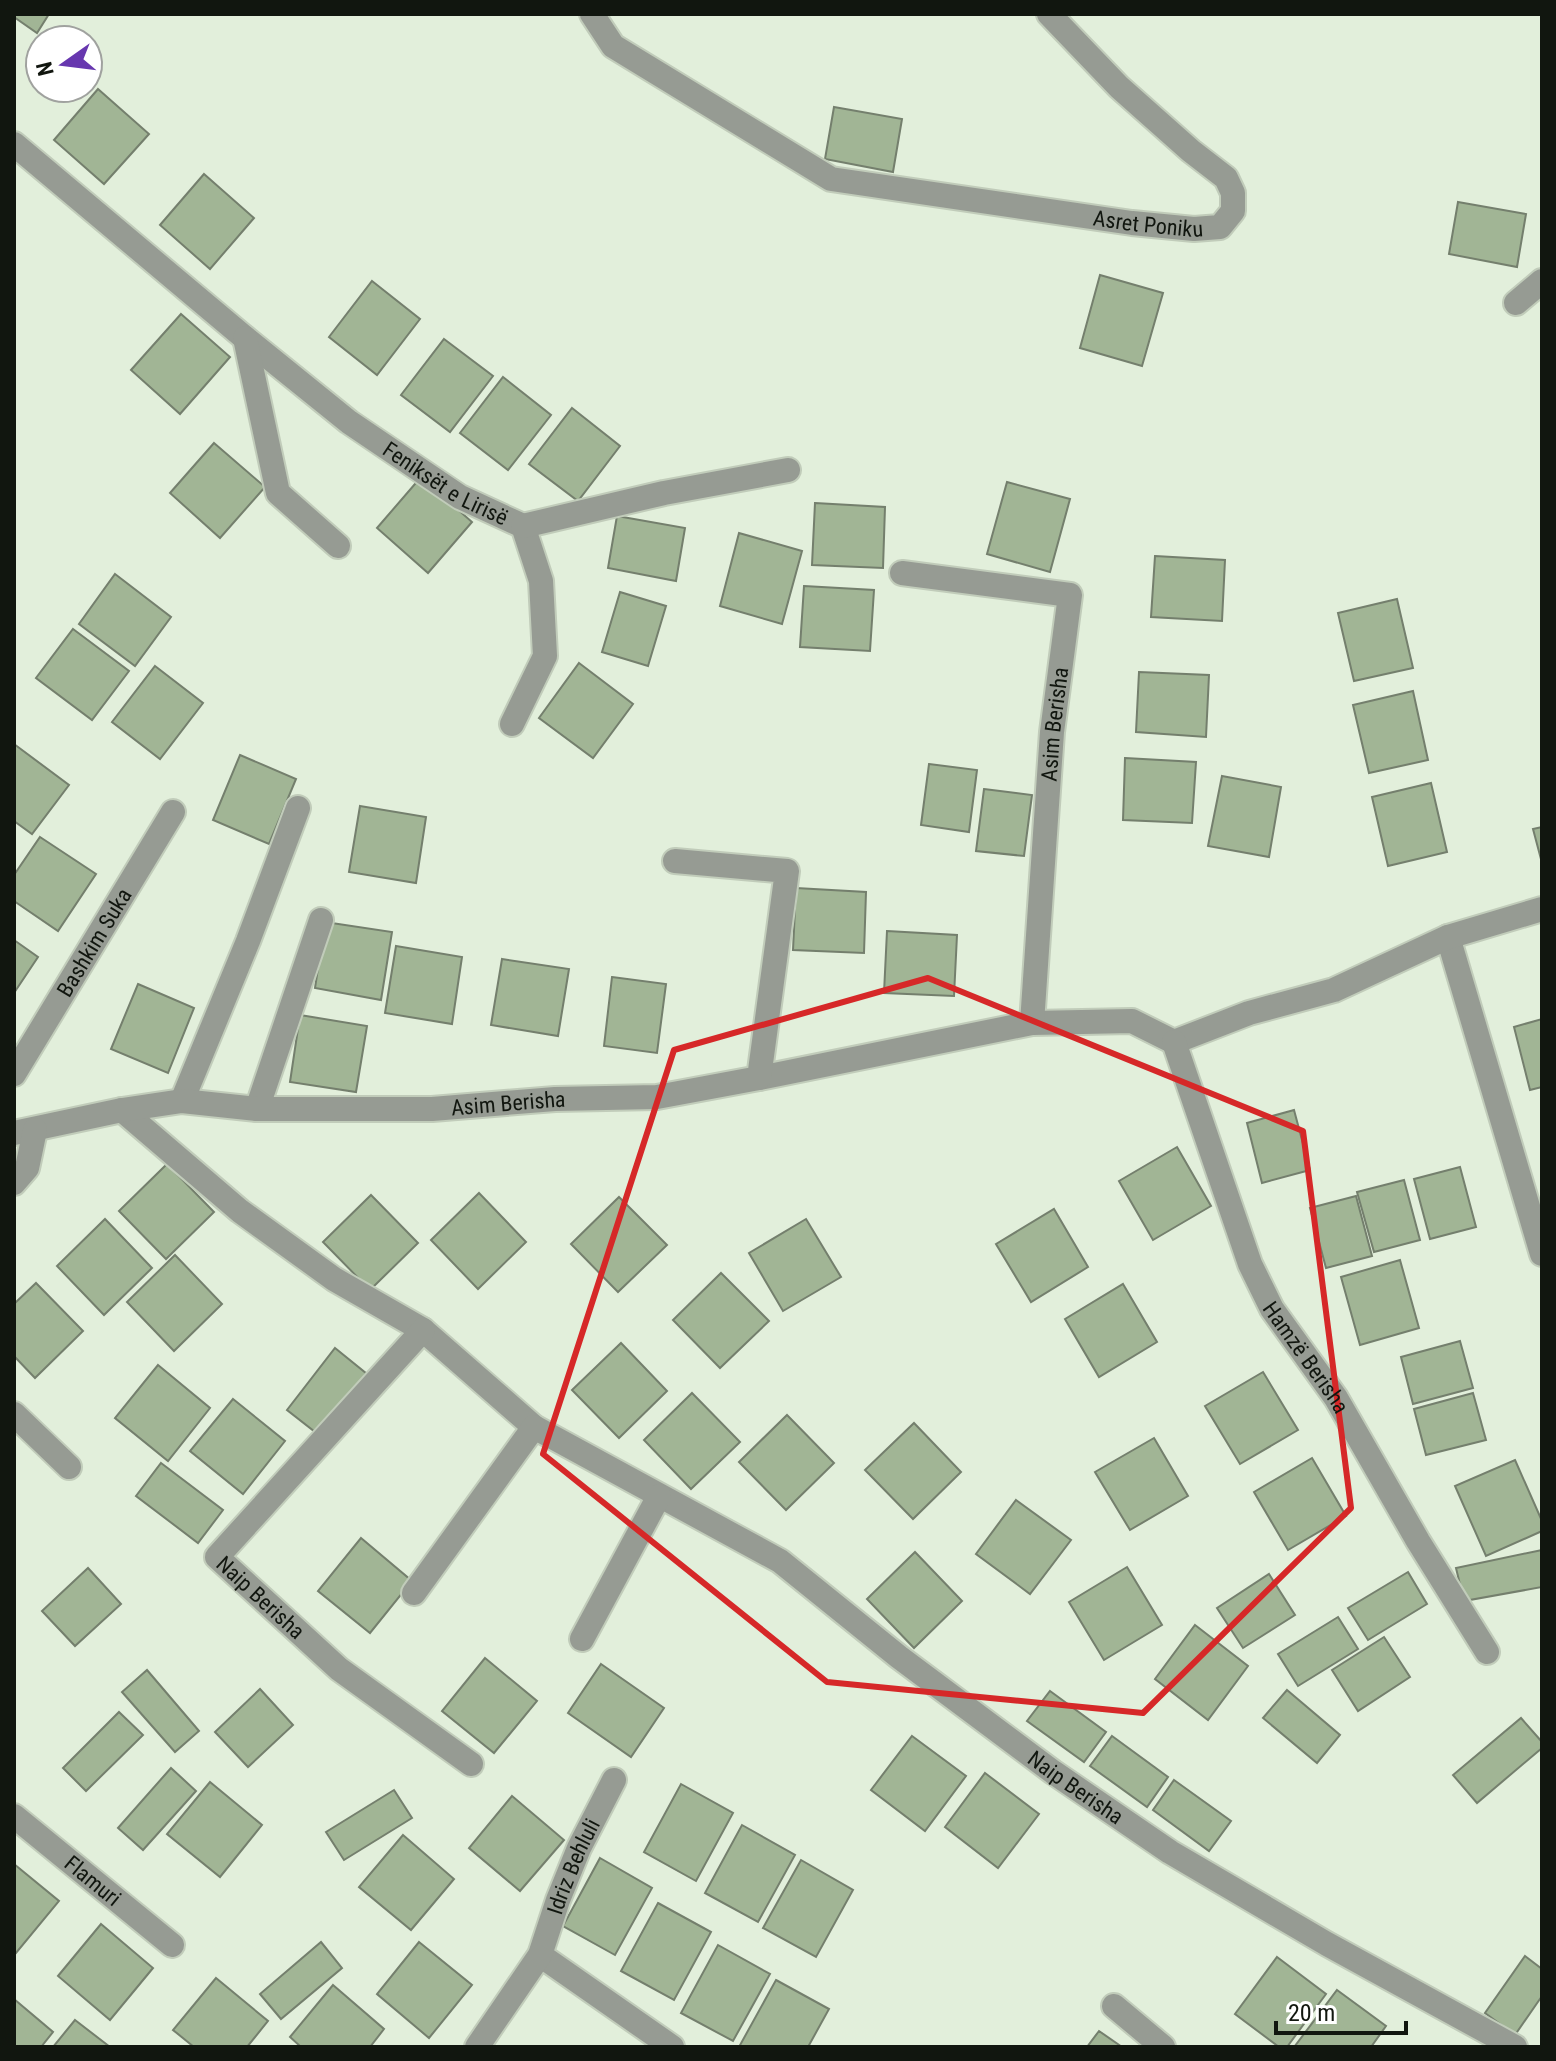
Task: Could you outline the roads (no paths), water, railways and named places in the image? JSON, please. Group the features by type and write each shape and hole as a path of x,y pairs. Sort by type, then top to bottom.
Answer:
{"street":[{"name":"Asret Poniku","path":"592,14 613,46 831,179 1132,223 1194,229 1220,227 1233,211 1233,193 1226,178 1119,87 1049,14"},
{"name":"Feniksët e Lirisë","path":"14,144 349,422 460,497 523,526 541,581 545,656 512,724"},
{"path":"1516,303 1542,281"},
{"path":"245,338 278,493 338,546"},
{"path":"523,526 664,493 788,470"},
{"name":"Asim Berisha","path":"902,573 1070,595 1052,732 1032,1023"},
{"path":"182,1101 248,941 298,808"},
{"name":"Bashkim Suka","path":"14,1074 173,812"},
{"path":"675,861 787,871 759,1078"},
{"path":"1174,1042 1249,1013 1334,990 1448,937 1542,909"},
{"path":"257,1109 321,920"},
{"path":"1448,937 1542,1254"},
{"name":"Asim Berisha","path":"24,1131 182,1101 257,1109 432,1109 555,1099 657,1097 1032,1023 1132,1021 1174,1042"},
{"name":"Hamzë Berisha","path":"1174,1042 1250,1264 1272,1309 1336,1398 1418,1541 1487,1652"},
{"name":"Naip Berisha","path":"122,1110 252,1219 334,1279 423,1330 534,1427 780,1561 899,1657 1053,1772 1170,1852 1327,1944 1515,2047"},
{"path":"14,1183 27,1168 24,1131"},
{"name":"Naip Berisha","path":"423,1330 217,1557 339,1669 471,1764"},
{"path":"14,1414 69,1467"},
{"path":"414,1593 534,1427"},
{"path":"582,1639 659,1496"},
{"name":"Idriz Behluli","path":"477,2047 540,1955 579,1848 614,1780"},
{"name":"Flamuri","path":"14,1816 172,1945"},
{"path":"540,1955 672,2047"},
{"path":"1114,2006 1163,2047"}]}
